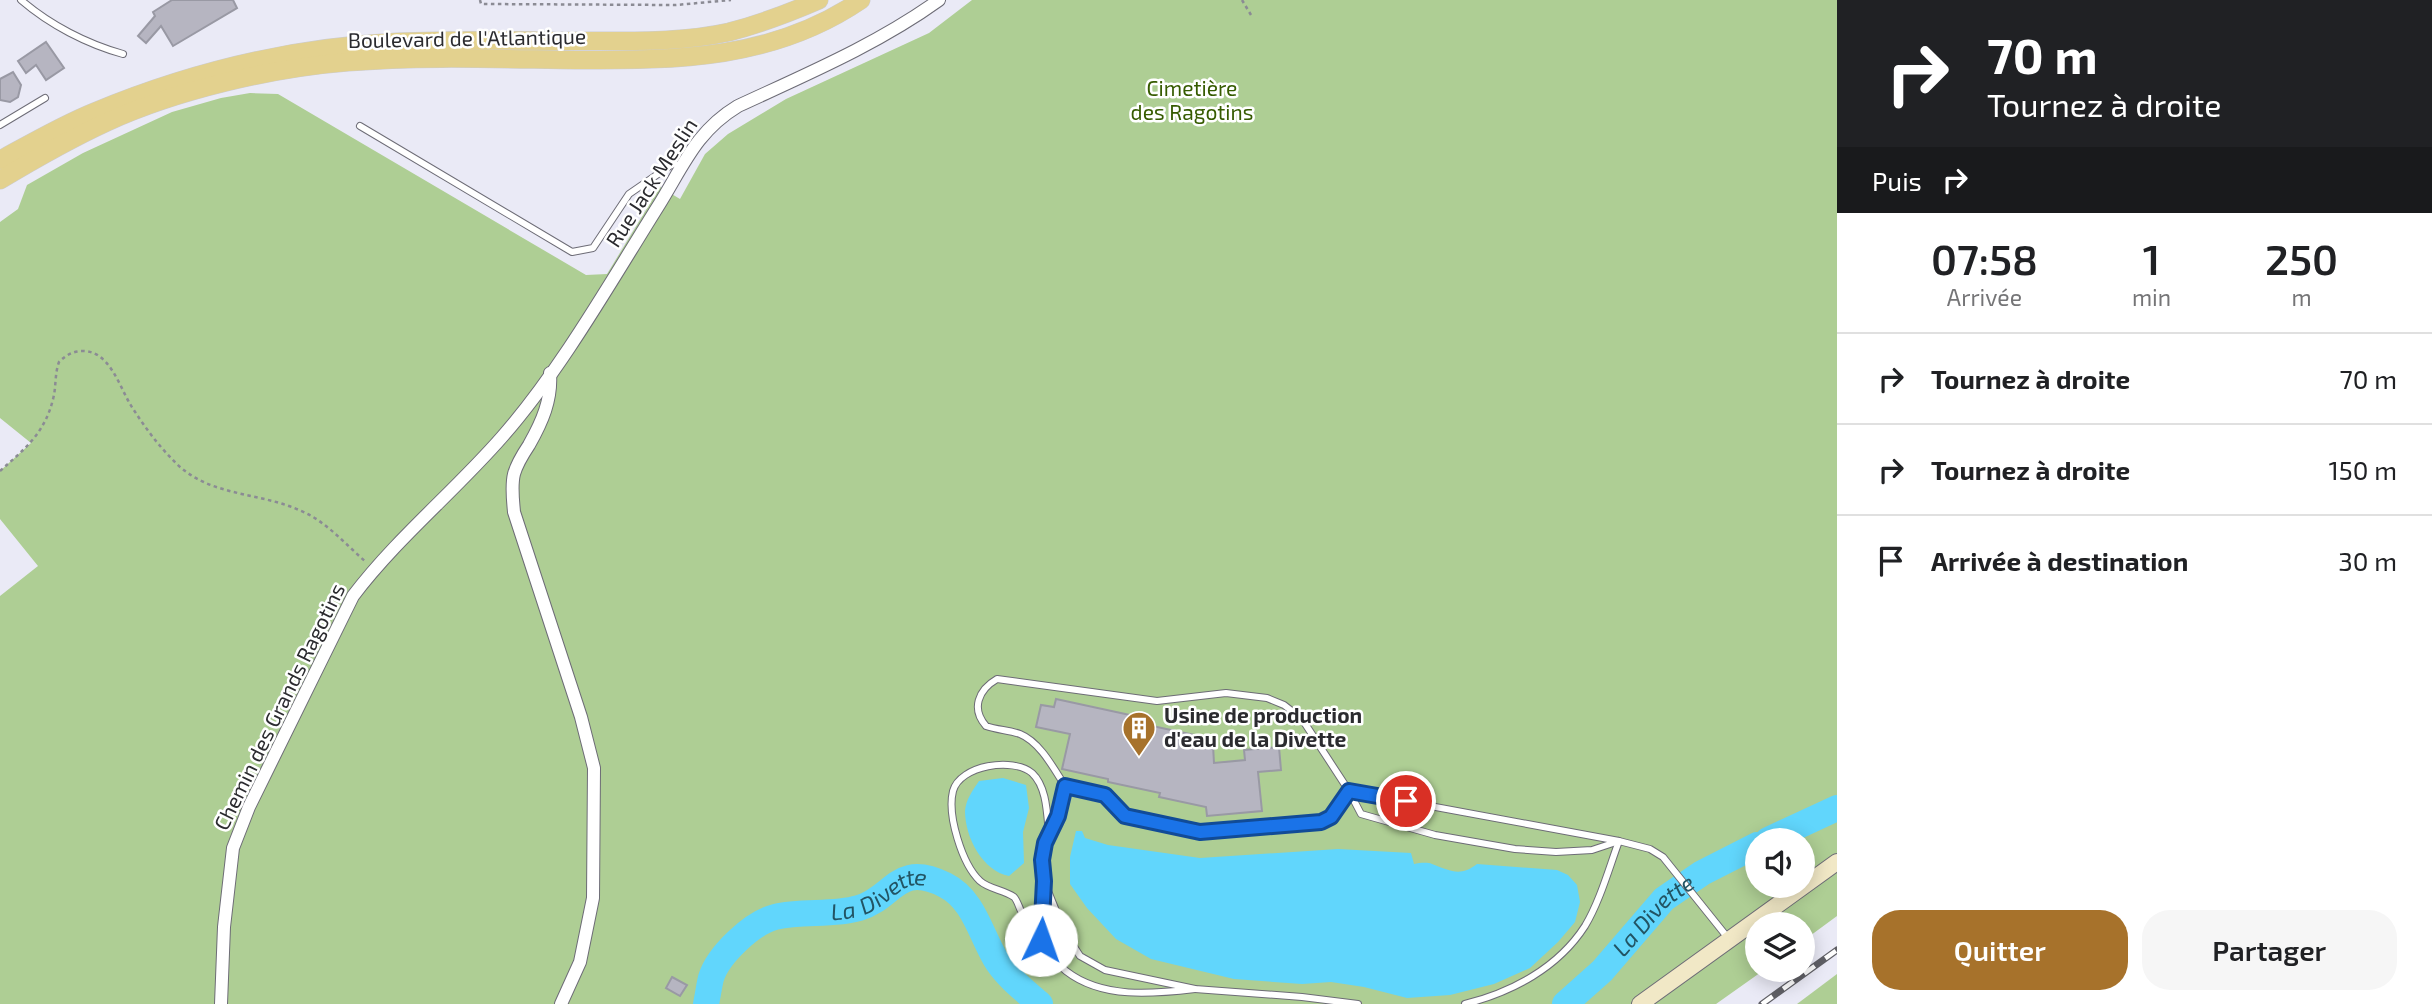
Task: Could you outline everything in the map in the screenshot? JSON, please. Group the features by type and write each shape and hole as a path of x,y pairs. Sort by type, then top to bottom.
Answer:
{"main road":[{"name":"Boulevard de l'Atlantique","path":"0,160 95,111 225,67 282,55 338,47 415,42 667,41 727,32 780,17 819,0"},
{"name":"Boulevard de l'Atlantique","path":"0,180 109,121 162,101 225,83 282,71 346,62 411,59 657,60 708,57 755,47 796,34 861,0"},
{"path":"1640,1004 1837,862"}],"street":[{"name":"Rue Jack Meslin","path":"550,373 612,280 702,135 722,116 854,51 939,0"},
{"name":"Chemin des Grands Ragotins","path":"221,1004 228,877 233,848 241,825 296,716 338,624 353,596 374,568 502,438 550,373"},
{"path":"550,373 551,390 547,406 535,435 518,463 513,485 514,512 581,718 594,768 593,898 580,962 561,1004"}],"lane":[{"path":"21,0 62,28 97,47 123,54"},
{"path":"0,125 45,98"},
{"path":"360,126 572,252 593,248 629,194 674,163 680,167"},
{"path":"1349,791 1331,817 1321,822 1200,832 1125,816 1105,795 1065,786 1027,738 1018,733 998,731 986,726 981,720 978,701 988,684 997,679 1157,701 1226,693 1267,698 1284,705 1302,719 1349,791 1361,814 1435,835 1515,849 1556,852 1592,850 1619,841"},
{"path":"1049,834 1042,790 1032,774 1024,768 1014,764 987,766 965,776 954,788 952,807 958,840 974,872 981,881 1015,898 1041,940 1065,970 1081,980 1142,993 1195,989"},
{"path":"1041,940 1044,881 1042,860 1049,834 1058,816 1065,786"},
{"path":"1349,791 1619,841 1657,852 1729,939"},
{"path":"1465,1004 1482,1000 1527,980 1558,959 1570,947 1586,925 1619,841"},
{"path":"1044,881 1065,933 1080,956 1105,970 1195,989 1358,1004"}],"path":[{"path":"480,0 481,4 676,5 731,0"},
{"path":"1242,0 1251,15"},
{"path":"0,471 43,429 55,393 59,362 72,353 91,352 106,362 159,445 184,471 224,491 300,510 332,531 374,568"}],"green space":[{"name":"Cimetière des Ragotins","path":"972,0 1837,0 1837,916 1815,932 1815,912 1745,912 1747,982 1716,1004 0,1004 0,596 38,566 0,519 0,471 31,443 0,418 0,222 18,209 27,185 83,153 172,112 250,93 278,94 586,275 607,274 660,187 680,199 705,154 728,134 786,99 929,33"},
{"path":"1837,974 1837,1004 1797,1004"}],"water":[{"path":"1003,778 1026,785 1029,808 1023,832 1024,863 1009,876 991,868 977,852 968,832 965,811 968,799 979,781"},
{"path":"1076,831 1082,831 1085,838 1108,845 1200,858 1338,849 1411,853 1414,864 1430,863 1455,872 1477,864 1557,870 1568,875 1577,885 1580,902 1575,922 1530,968 1494,984 1450,995 1407,998 1331,982 1302,984 1234,979 1151,959 1116,939 1087,908 1070,884 1070,857"}],"building":[{"path":"172,0 233,0 237,8 173,46 161,26 146,43 138,36 155,16 153,12"},
{"path":"46,42 64,68 46,80 36,65 26,73 18,61"},
{"path":"13,72 21,85 18,97 10,102 0,100 0,79"},
{"name":"Usine de production d'eau de la Divette","path":"1056,699 1144,718 1143,724 1199,736 1197,742 1213,745 1214,763 1245,760 1244,750 1279,747 1281,770 1258,772 1262,811 1207,816 1206,807 1159,797 1160,793 1062,769 1070,734 1036,727 1041,705 1054,707"},
{"path":"672,977 687,985 680,996 666,988"}],"waterway":[{"name":"La Divette","path":"1794,828 1837,808"},
{"name":"La Divette","path":"1565,1004 1602,971 1664,899 1702,873 1745,851"},
{"name":"La Divette","path":"706,1004 715,969 728,950 756,926 785,915 859,908 906,879 916,877 945,885 964,900 998,963 1012,980 1040,1004"}],"railway":[{"path":"1762,1004 1837,950"}],"place":[{"name":"Usine de production d'eau de la Divette","path":"1139,758"}],"route":[{"path":"1041,940 1044,881 1042,860 1045,843 1058,816 1065,786 1105,795 1118,812 1125,816 1200,832 1321,822 1331,817 1349,791 1406,801"}]}
